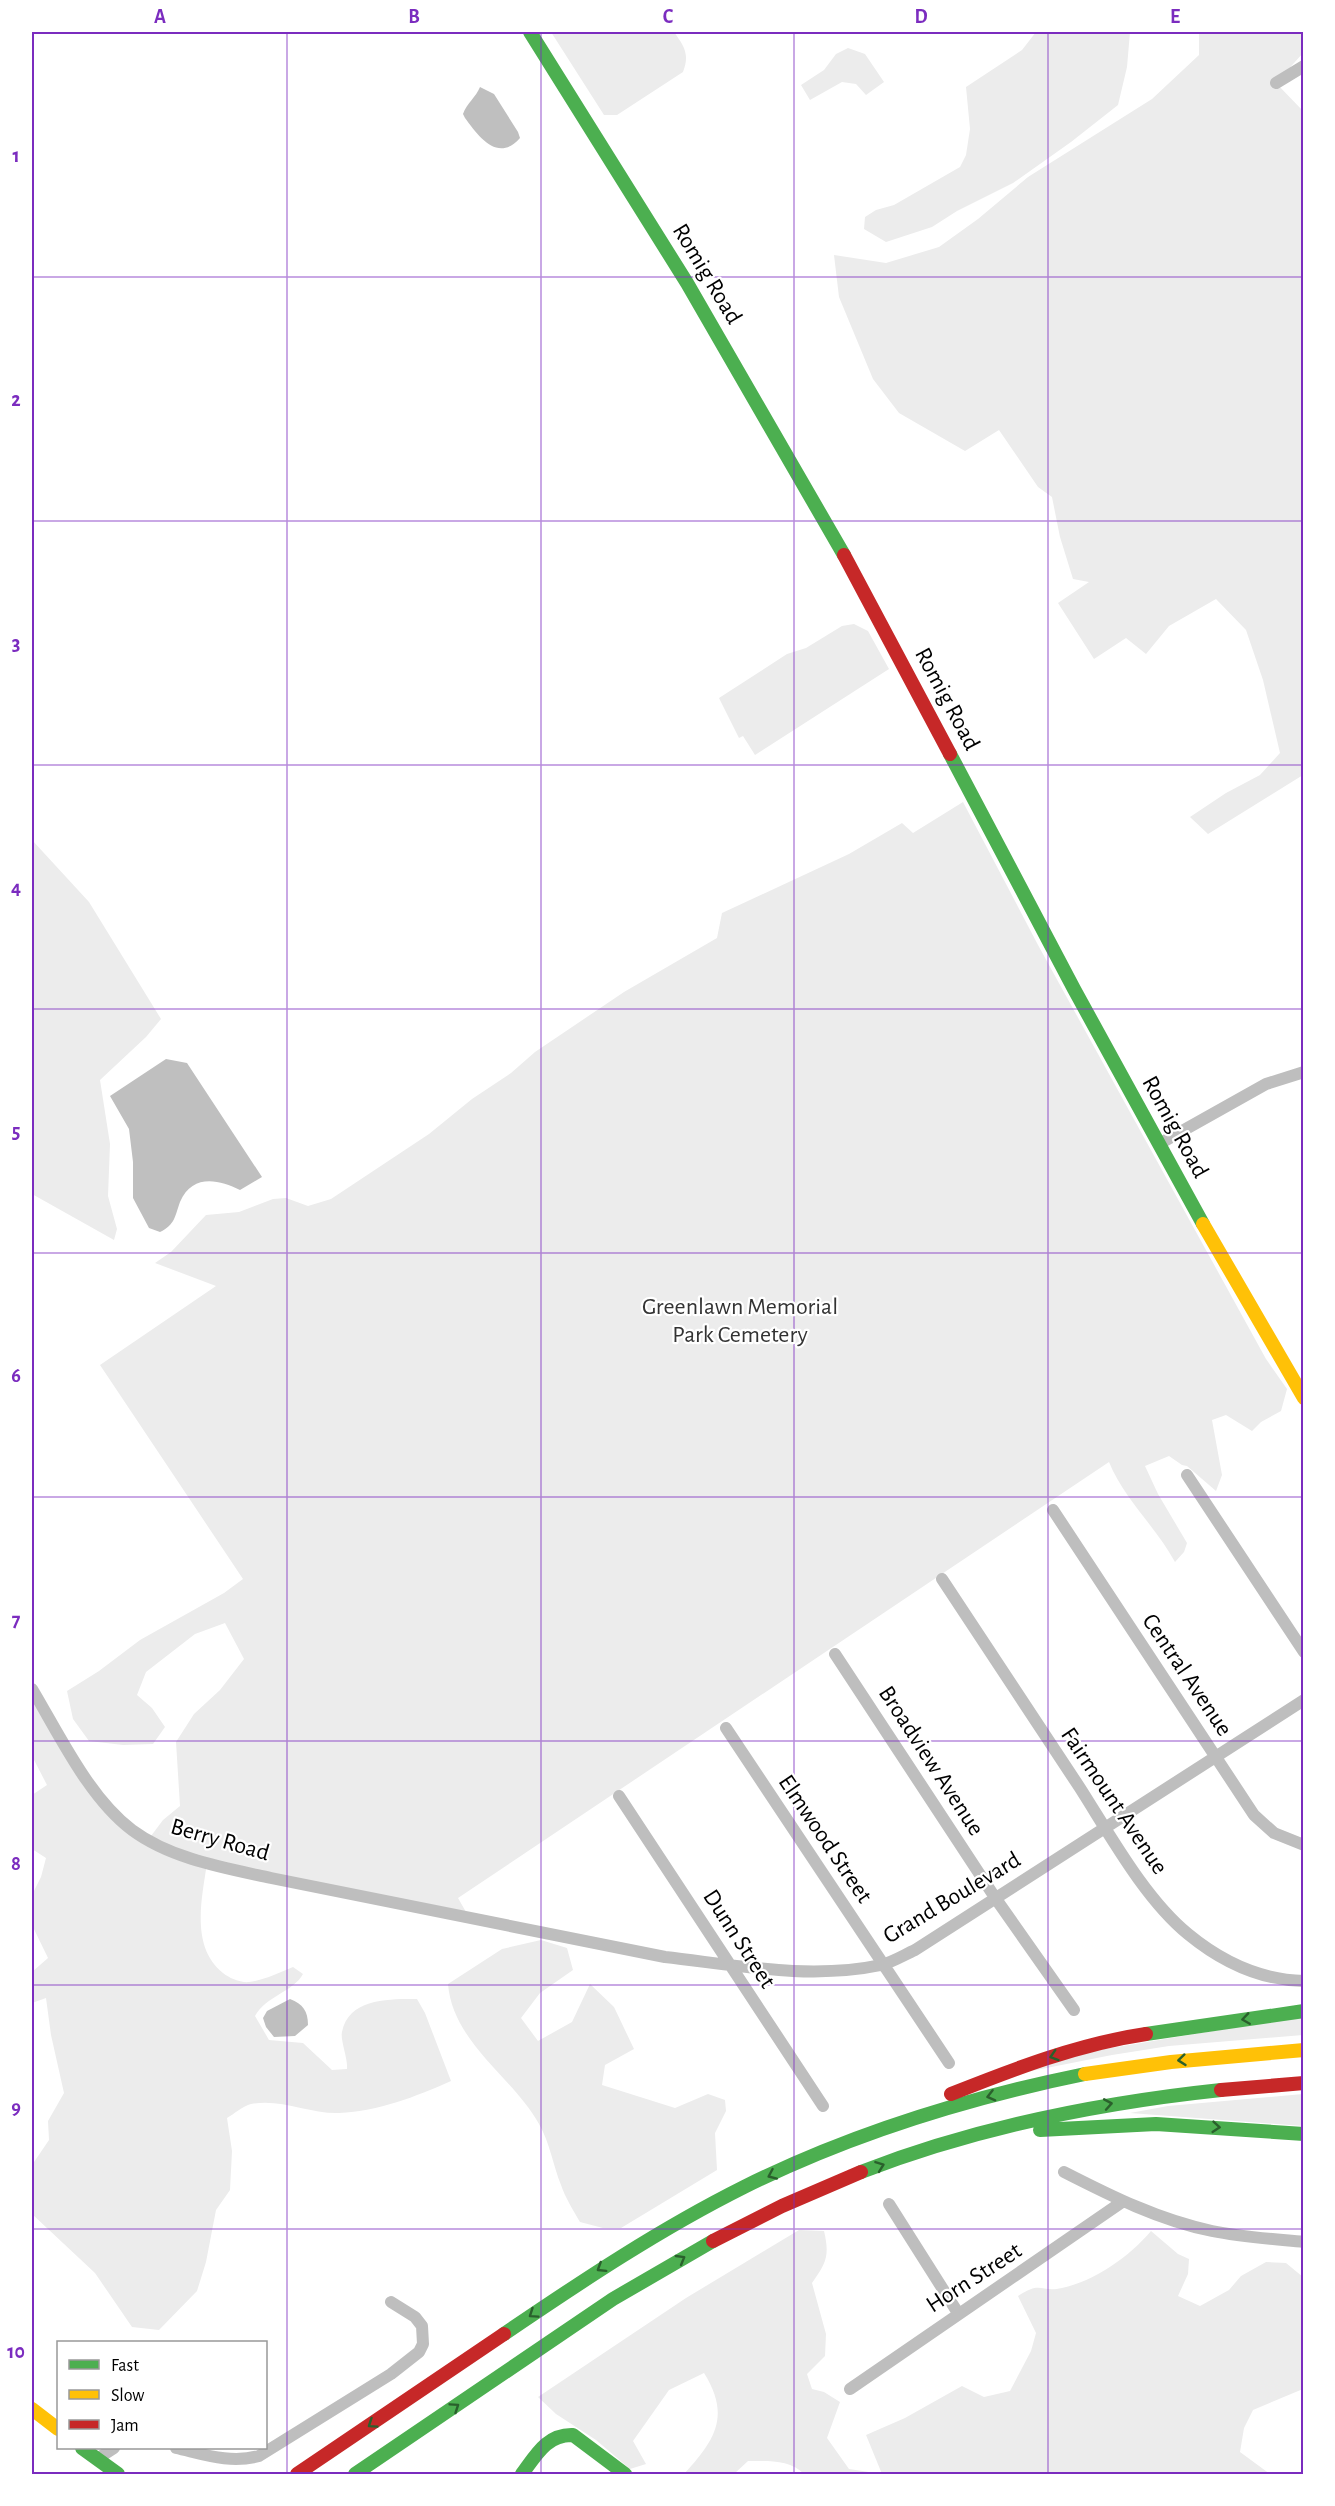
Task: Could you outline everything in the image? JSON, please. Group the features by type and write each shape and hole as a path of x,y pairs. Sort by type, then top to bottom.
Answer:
{"main road":[{"name":"Romig Road","path":"531,32 605,147 778,438 913,682 1042,929 1206,1231 1304,1398"},
{"path":"297,2475 581,2281 646,2240 738,2190 900,2115 981,2082 1076,2048 1143,2032 1304,2011"},
{"path":"826,2151 902,2123 975,2100 1051,2081 1155,2063 1304,2050"},
{"path":"355,2475 613,2300 687,2255 807,2195 897,2160 969,2136 1032,2119 1126,2101 1212,2090 1304,2083"},
{"path":"969,2136 1058,2128 1156,2124 1304,2134"},
{"path":"32,2409 57,2428"},
{"path":"522,2475 547,2442 561,2434 573,2435 625,2475"},
{"path":"83,2449 117,2475"}],"street":[{"path":"1276,83 1304,66"},
{"path":"1159,1144 1266,1084 1304,1072"},
{"path":"1187,1475 1304,1652"},
{"name":"Central Avenue","path":"1053,1510 1216,1755 1240,1796 1261,1823 1283,1838 1304,1845"},
{"name":"Fairmount Avenue","path":"942,1579 1147,1890 1186,1933 1210,1952 1239,1967 1277,1979 1304,1981"},
{"name":"Broadview Avenue","path":"835,1654 996,1899 1074,2010"},
{"name":"Berry Road","path":"32,1689 100,1797 131,1829 159,1845 224,1867 470,1918"},
{"name":"Grand Boulevard","path":"470,1918 665,1957 731,1966 825,1971 884,1964 938,1937 1304,1700"},
{"name":"Elmwood Street","path":"726,1728 949,2063"},
{"name":"Dunn Street","path":"619,1796 823,2106"},
{"path":"1064,2172 1122,2202 1212,2231 1304,2242"},
{"name":"Horn Street","path":"850,2389 1122,2202"},
{"path":"889,2204 958,2313"},
{"path":"180,2449 224,2459 247,2459 259,2456 391,2374 419,2352 424,2334 422,2326 415,2317 391,2302"},
{"path":"97,2459 112,2449"}],"green space":[{"path":"551,32 674,32 685,50 685,66 683,72 617,115 604,115"},
{"path":"1036,32 1130,32 1127,67 1118,105 1013,183 957,211 932,227 886,242 864,229 865,217 876,210 894,205 960,167 966,155 970,129 966,87 1022,50"},
{"path":"1199,32 1303,32 1303,53 1276,83 1304,112 1303,775 1208,834 1190,817 1226,793 1260,775 1280,753 1263,680 1246,630 1216,599 1169,626 1146,654 1126,638 1094,659 1058,603 1089,582 1073,579 1060,537 1052,497 1038,487 999,430 965,451 899,413 873,379 839,297 834,255 886,263 939,247 978,219 1028,177 1152,99 1199,55"},
{"path":"848,48 865,54 884,82 866,95 856,84 842,82 810,100 801,85 824,70 836,54"},
{"path":"854,624 868,631 889,669 755,755 743,736 739,738 719,698 787,654 806,648 842,626"},
{"name":"Greenlawn Memorial Park Cemetery","path":"963,802 1038,945 1266,1359 1287,1389 1281,1411 1261,1422 1252,1431 1226,1415 1212,1420 1222,1475 1216,1491 1187,1466 1169,1456 1145,1466 1158,1494 1187,1543 1184,1552 1175,1562 1131,1501 1109,1462 458,1898 470,1919 207,1863 201,1921 206,1950 213,1962 226,1975 242,1982 260,1980 293,1967 303,1974 293,1985 260,2009 255,2016 269,2040 303,2043 332,2070 347,2069 342,2032 353,2012 383,2000 417,1999 425,2013 451,2081 410,2098 354,2112 328,2113 284,2104 262,2103 248,2105 227,2118 232,2151 230,2190 216,2210 206,2262 197,2291 159,2330 132,2327 95,2273 32,2214 32,2165 49,2140 48,2121 64,2093 51,2035 46,1998 32,2003 32,1972 48,1958 32,1925 32,1895 41,1877 46,1858 32,1849 32,1795 47,1785 32,1756 32,1689 100,1797 148,1840 163,1820 180,1806 176,1742 194,1714 220,1690 244,1659 225,1623 195,1634 146,1672 137,1695 152,1708 165,1727 153,1744 123,1745 89,1741 73,1719 67,1691 99,1671 140,1640 224,1593 243,1579 100,1365 216,1286 155,1263 171,1252 206,1215 239,1212 273,1199 286,1198 308,1206 331,1199 429,1134 472,1099 511,1073 535,1052 624,992 717,938 722,913 849,854 902,823 913,833"},
{"path":"32,840 89,902 161,1019 146,1037 100,1080 110,1144 108,1196 117,1229 114,1240 32,1194"},
{"path":"541,1940 567,1948 573,1970 540,1993 521,2018 538,2041 572,2022 590,1984 614,2007 634,2049 605,2065 602,2085 675,2108 708,2094 725,2100 726,2111 715,2133 717,2170 621,2228 603,2228 580,2222 563,2190 539,2124 528,2107 472,2042 452,2005 448,1984 502,1949"},
{"path":"1303,2016 1303,2035 1169,2046 1001,2077 1081,2053"},
{"path":"1303,2094 1303,2126 1130,2113 1168,2106"},
{"path":"799,2230 824,2231 827,2247 826,2259 812,2283 826,2334 825,2356 807,2374 812,2389 824,2392 840,2402 827,2438 849,2469 882,2474 804,2474 785,2463 748,2461 734,2474 684,2474 704,2450 716,2427 717,2402 704,2373 669,2390 633,2441 646,2464 630,2469 596,2440 556,2414 538,2397 686,2298"},
{"path":"1151,2231 1178,2254 1189,2259 1188,2274 1178,2296 1200,2306 1229,2290 1241,2276 1266,2262 1286,2263 1303,2277 1303,2389 1253,2410 1244,2428 1240,2452 1270,2474 882,2474 866,2435 905,2418 962,2386 984,2397 1010,2391 1031,2351 1036,2333 1018,2296 1032,2289 1062,2288 1087,2280 1122,2258"}],"shaded area":[{"path":"480,87 494,94 518,132 520,138 512,145 497,148 490,144 476,133 465,118 463,114"},
{"path":"166,1059 187,1063 262,1177 240,1190 223,1183 206,1181 198,1183 185,1193 172,1223 160,1232 149,1228 133,1198 133,1162 129,1129 110,1096"},
{"path":"290,1999 304,2009 308,2025 295,2036 274,2037 266,2027 263,2018 267,2011"}],"traffic: fast":[{"path":"530,32 687,283 844,555"},
{"path":"950,754 1074,989 1203,1224"},
{"path":"1146,2034 1304,2011"},
{"path":"504,2334 652,2238 713,2203 785,2168 911,2119 997,2094 1085,2074"},
{"path":"861,2172 949,2142 1038,2119 1129,2102 1221,2090"},
{"path":"1040,2130 1156,2124 1304,2134"},
{"path":"355,2474 613,2299 713,2241"},
{"path":"522,2474 537,2453 549,2442 556,2438 573,2435 625,2474"},
{"path":"83,2449 118,2474"}],"traffic: slow":[{"path":"1203,1224 1304,1398"},
{"path":"1085,2074 1171,2062 1304,2050"},
{"path":"32,2409 57,2428"}],"traffic: jam":[{"path":"844,555 950,754"},
{"path":"951,2094 1071,2051 1146,2034"},
{"path":"1221,2090 1304,2083"},
{"path":"713,2241 782,2206 861,2172"},
{"path":"297,2474 504,2334"}]}
